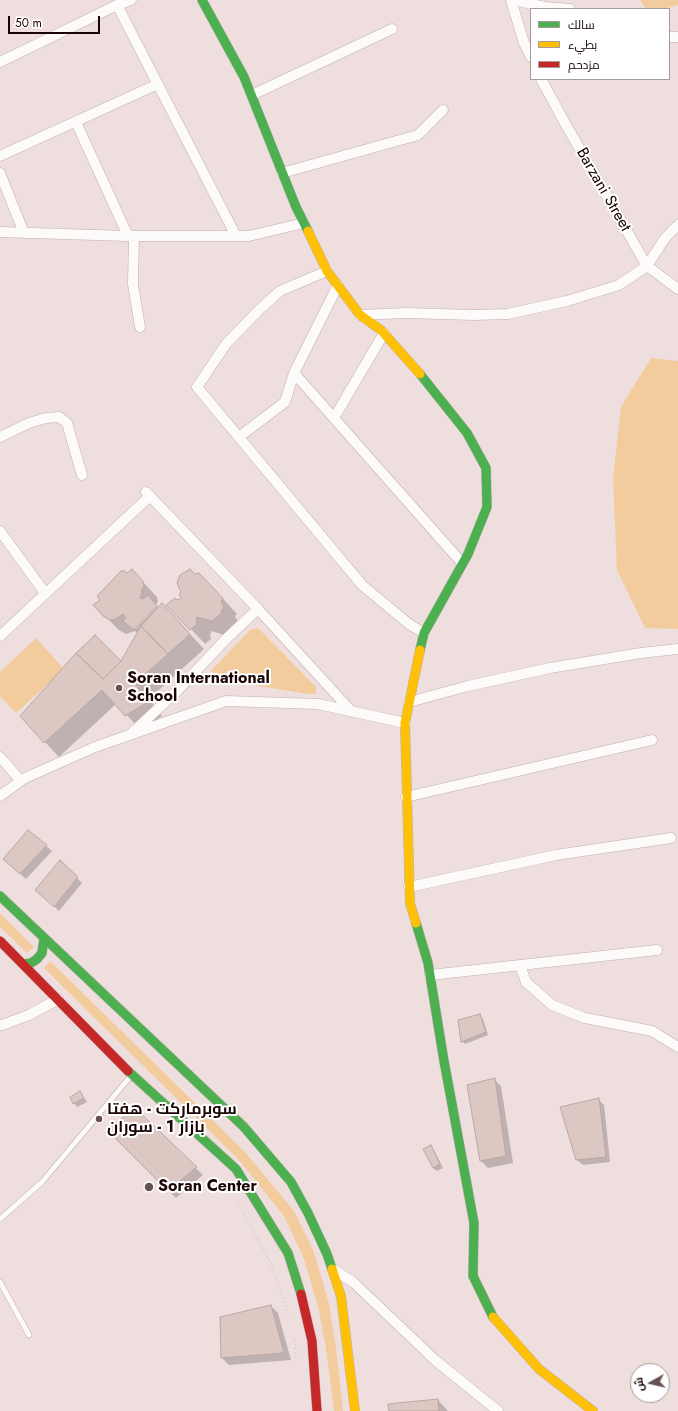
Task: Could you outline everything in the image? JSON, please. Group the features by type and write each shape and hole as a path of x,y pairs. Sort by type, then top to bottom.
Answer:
{"main road":[{"path":"202,0 244,77 296,207 327,271 360,315 384,333 430,385 467,433 486,468 487,507 462,563 424,633 405,723 410,903 428,963 444,1061 474,1222 473,1276 493,1318 539,1369 593,1411"},
{"path":"0,896 244,1127 291,1182 308,1213 332,1268 341,1296 355,1411"},
{"path":"24,964 31,963 38,959 42,953 44,938"},
{"path":"0,940 132,1075 236,1169 288,1253 299,1287 312,1341 317,1411"}],"street":[{"path":"0,62 117,5 131,0"},
{"path":"530,55 524,43 513,0 562,8"},
{"path":"117,5 236,236"},
{"path":"252,95 392,29"},
{"name":"Barzani Street","path":"542,80 647,266 678,288"},
{"path":"0,156 158,84"},
{"path":"282,173 418,135 443,110"},
{"path":"76,122 131,236 133,284 140,327"},
{"path":"0,173 24,233"},
{"path":"0,232 131,236 249,236 304,224"},
{"path":"360,315 508,314 567,301 619,285 647,266 665,238 678,225"},
{"path":"327,271 280,291 226,344 197,387 362,585 409,624 424,633"},
{"path":"239,437 285,402 294,372 338,285"},
{"path":"334,418 384,333"},
{"path":"294,372 462,563"},
{"path":"0,437 46,418 59,417 67,423 82,475"},
{"path":"0,636 148,494 258,609 352,712"},
{"path":"0,531 45,593"},
{"path":"129,735 177,690 227,638 258,609"},
{"path":"409,702 468,686 550,668 641,653 678,649"},
{"path":"0,796 21,781 96,747 226,701 318,704 405,723"},
{"path":"406,797 652,740"},
{"path":"0,757 21,781"},
{"path":"409,887 556,855 671,838"},
{"path":"430,975 657,950"},
{"path":"520,965 526,982 552,1005 585,1018 652,1031 678,1047"},
{"path":"0,1025 29,1015 58,999"},
{"path":"332,1268 353,1282 435,1360 498,1411"}],"lane":[{"path":"0,1219 42,1182 132,1075"},
{"path":"0,1282 29,1335"}],"path":[{"path":"236,1200 270,1262 288,1314"},
{"path":"294,1336 297,1366"}],"shaded area":[{"path":"640,0 678,0 678,5 668,8 645,8"},
{"path":"651,358 678,361 678,629 645,628 617,570 613,478 621,407"},
{"path":"258,628 316,687 316,694 222,680 211,671 250,630"},
{"path":"36,638 64,669 16,713 0,696 0,672"},
{"path":"0,913 34,947 27,953 0,927"},
{"path":"50,961 245,1152 294,1211 314,1252 329,1304 336,1348 343,1411 334,1411 326,1349 318,1306 303,1256 284,1216 238,1159 44,968"}],"building":[{"path":"132,569 143,581 144,586 140,598 143,599 148,595 157,606 134,630 123,621 126,618 123,614 116,619 110,620 103,616 93,605 100,600 97,596 122,570 127,573"},
{"path":"190,569 195,574 199,573 223,598 221,601 224,607 221,611 222,613 212,621 197,617 197,624 190,630 166,605 175,598 177,600 182,598 179,595 181,592 177,583 180,575"},
{"path":"162,603 190,634 168,654 141,626"},
{"path":"141,626 168,654 135,683 148,702 125,716 102,690 44,743 20,716 76,653 103,679 121,661"},
{"path":"95,635 121,661 103,679 76,653"},
{"path":"28,830 47,845 20,874 3,859"},
{"path":"60,860 78,877 54,907 35,890"},
{"path":"480,1014 486,1032 461,1042 458,1020"},
{"path":"495,1078 506,1156 480,1161 467,1085"},
{"path":"80,1091 84,1098 73,1104 70,1097"},
{"path":"599,1098 606,1157 576,1160 560,1107"},
{"path":"135,1108 197,1167 168,1191 107,1130"},
{"path":"431,1145 440,1164 433,1168 423,1149"},
{"path":"271,1305 284,1353 221,1358 220,1317"},
{"path":"438,1399 439,1411 389,1411 388,1404"}],"traffic: fast":[{"path":"202,0 244,77 296,207 308,231"},
{"path":"420,374 467,433 486,468 487,507 468,554 424,633 420,650"},
{"path":"0,896 244,1127 291,1182 308,1213 327,1254 332,1269"},
{"path":"416,923 428,963 444,1061 474,1223 473,1276 493,1317"},
{"path":"24,964 31,963 42,953 44,938"},
{"path":"128,1071 236,1169 288,1253 301,1294"}],"traffic: slow":[{"path":"308,231 327,271 360,315 381,330 420,374"},
{"path":"416,923 410,903 405,723 420,650"},
{"path":"332,1269 341,1296 355,1411"},
{"path":"493,1317 539,1369 593,1411"}],"traffic: jam":[{"path":"0,941 128,1071"},
{"path":"301,1294 312,1341 317,1411"}],"place":[{"name":"Soran International School","path":"119,688"},
{"name":"سوبرماركت - هفتا بازار 1 - سوران","path":"99,1119"},
{"name":"Soran Center","path":"149,1187"}]}
